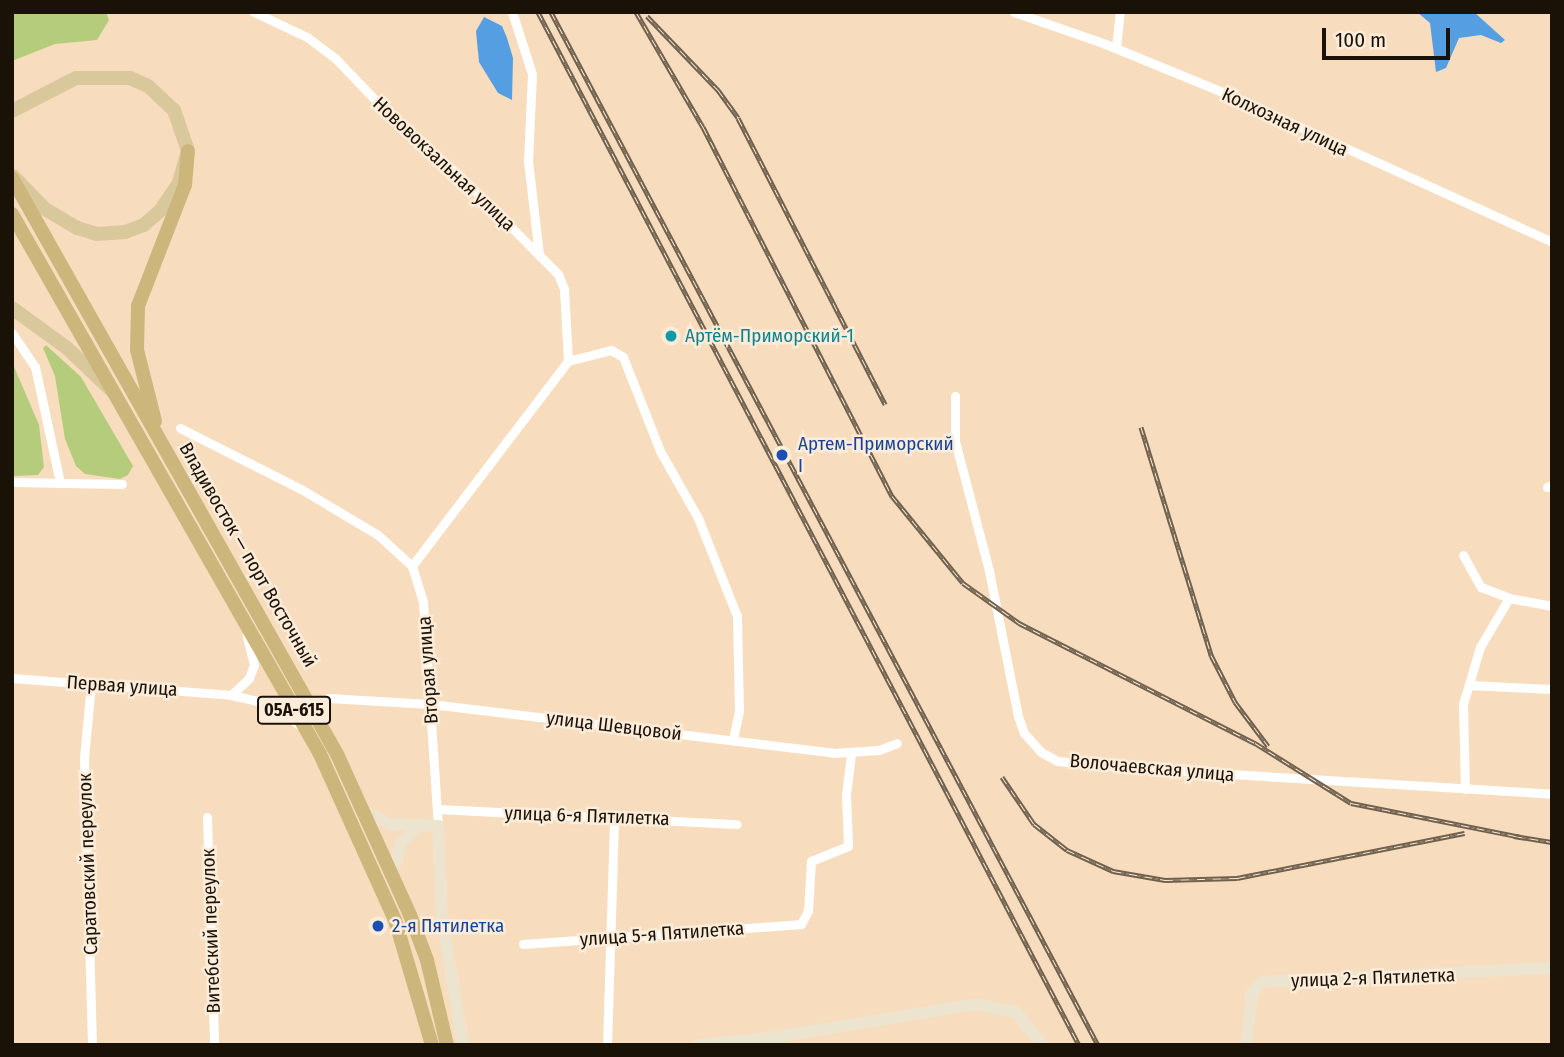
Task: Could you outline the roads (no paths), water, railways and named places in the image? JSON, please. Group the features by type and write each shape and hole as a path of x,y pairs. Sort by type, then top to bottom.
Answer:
{"highway":[{"path":"158,436 137,350 138,306 149,268 185,185 188,151"},
{"name":"Владивосток — порт Восточный","path":"12,176 290,667 366,812 427,960 447,1045"},
{"name":"Владивосток — порт Восточный","path":"12,214 236,603 305,730 396,920 432,1045"}],"main road":[{"path":"12,176 45,209 77,228 97,234 125,232 144,225 161,210 178,183 188,151 174,110 148,86 130,78 76,78 15,109"},
{"path":"12,308 58,340 115,394"},
{"path":"366,812 390,824 415,828 438,826"},
{"name":"Вторая улица","path":"438,826 442,918 463,1045"},
{"path":"393,873 401,843 415,828"},
{"name":"улица 2-я Пятилетка","path":"1246,1045 1252,993 1262,982 1552,968"},
{"path":"698,1045 769,1038 977,1003 1016,1012 1042,1045"}],"street":[{"name":"Нововокзальная улица","path":"254,12 307,37 336,59 408,134 458,174 558,274 564,289 568,361"},
{"path":"512,12 532,74 528,161 539,255"},
{"name":"Колхозная улица","path":"1014,12 1116,48 1552,242"},
{"path":"1116,48 1120,12"},
{"path":"12,333 35,367 60,483"},
{"path":"412,566 568,361 611,350 623,357 660,451 681,482 735,603 739,711 733,740"},
{"name":"Волочаевская улица","path":"955,396 956,440 989,571 1018,716 1024,733 1041,752 1057,761 1148,769 1552,794"},
{"name":"Вторая улица","path":"180,428 367,528 397,549 412,566 423,601 438,826"},
{"path":"12,482 122,484"},
{"path":"1463,555 1481,587 1509,598 1552,606"},
{"path":"1465,789 1464,704 1480,647 1509,598"},
{"path":"231,695 249,678 254,665 236,603"},
{"name":"Первая улица","path":"12,678 231,695 284,711 305,730"},
{"name":"Саратовский переулок","path":"92,684 84,758 92,1045"},
{"path":"1469,685 1552,689"},
{"name":"улица Шевцовой","path":"328,698 431,704 850,754 888,749 897,743"},
{"name":"улица 5-я Пятилетка","path":"523,944 801,924 808,911 811,861 848,846 846,795 850,754"},
{"name":"улица 6-я Пятилетка","path":"438,809 737,824"},
{"path":"607,1045 608,938 614,816"},
{"name":"Витебский переулок","path":"207,817 215,1045"}],"water":[{"path":"1417,12 1474,12 1505,40 1501,43 1481,35 1459,38 1446,68 1436,72 1430,23"},
{"path":"484,17 502,26 507,38 513,58 512,100 498,93 479,62 476,31"}],"railway":[{"path":"538,12 1079,1045"},
{"path":"551,12 1098,1045"},
{"path":"636,12 703,127 892,496 963,583 1019,623 1255,743 1351,803 1521,837"},
{"path":"647,16 718,90 738,118 885,404"},
{"path":"1141,427 1211,655 1235,702 1268,746"},
{"path":"1002,777 1034,824 1067,850 1113,871 1165,880 1237,878 1465,833"},
{"path":"1514,836 1552,842"}],"place":[{"name":"Артём-Приморский-1","path":"671,336"},
{"name":"Артем-Приморский I","path":"782,455"},
{"name":"2-я Пятилетка","path":"378,926"}]}
